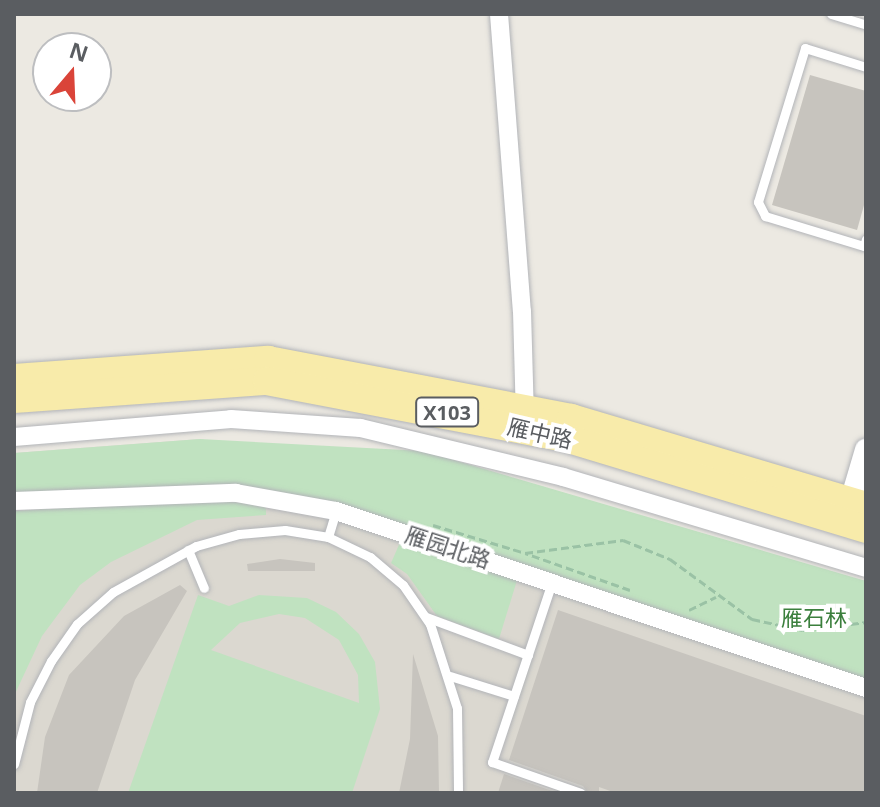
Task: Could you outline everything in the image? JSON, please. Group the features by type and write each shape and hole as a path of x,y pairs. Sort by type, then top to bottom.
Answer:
{"main road":[{"name":"雁中路","path":"14,378 268,360 525,418 857,515"},
{"name":"雁中路","path":"14,399 267,381 525,418"}],"street":[{"path":"499,14 525,418"},
{"path":"14,437 231,419 361,428 563,477 866,568"},
{"path":"857,515 866,450"},
{"name":"雁园北路","path":"14,501 236,493 336,511 866,688"}],"lane":[{"path":"831,14 866,25"},
{"path":"866,67 805,48 758,202 765,216 864,246 866,239"},
{"path":"328,537 336,511"},
{"path":"14,764 30,702 77,624 132,578 188,550 259,531 328,537 386,569 425,617 450,676 459,738 458,793"},
{"path":"188,550 204,588"},
{"path":"552,582 492,762 581,793"},
{"path":"425,617 528,655"},
{"path":"450,676 514,696"}],"path":[{"path":"644,595 525,553 623,540 670,559 716,597 752,619 803,630 866,622"},
{"path":"689,610 716,597"},
{"path":"674,605 696,613"}],"shaded area":[{"path":"200,439 866,581 866,793 14,793 14,453"}],"green space":[{"name":"雁石林","path":"200,439 423,451 866,581 866,688 519,571 236,493 14,501 14,453"},
{"path":"190,500 266,504 266,515 197,520 111,562 80,585 42,636 14,696 14,511"},
{"path":"402,538 518,577 499,639 437,616 407,574 391,563"},
{"path":"198,595 229,606 259,595 307,598 336,612 359,634 375,662 380,709 352,793 128,793","holes":["279,614 305,618 339,640 358,675 359,703 211,650 240,623"]}],"building":[{"path":"810,75 866,91 866,198 857,230 772,205"},
{"path":"280,559 315,563 315,571 248,571 247,564"},
{"path":"180,585 187,591 135,680 97,793 37,793 45,737 69,675 124,616"},
{"path":"558,610 866,716 866,793 616,793 599,787 599,793 588,793 583,786 509,760"},
{"path":"413,654 438,736 439,793 399,793 410,739"},
{"path":"504,774 558,793 498,793"}]}
